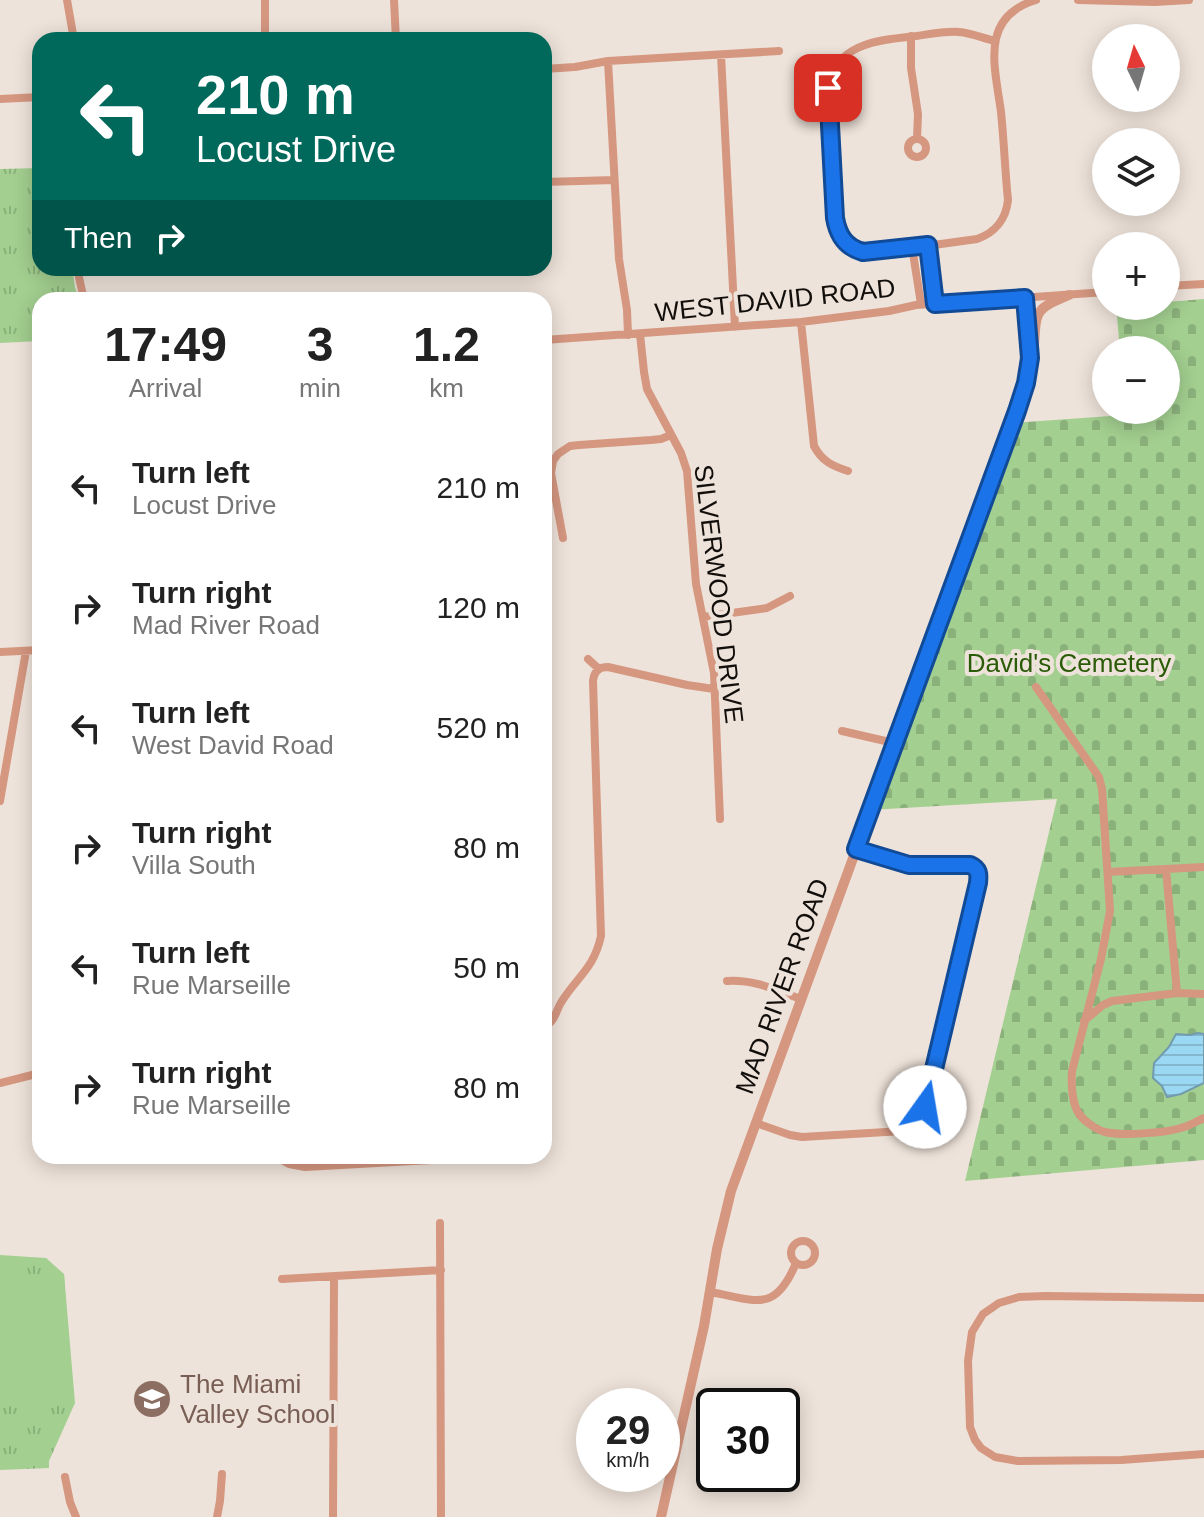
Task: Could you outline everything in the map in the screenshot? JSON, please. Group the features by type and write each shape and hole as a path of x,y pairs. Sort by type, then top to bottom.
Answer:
{"street":[{"path":"67,0 73,32"},
{"path":"265,0 265,32"},
{"path":"394,0 396,32"},
{"path":"995,41 958,32 884,39 852,50 839,63 828,88 832,195 838,233 848,245 863,252 928,245 987,236 1001,222 1008,200 995,76 995,41 999,29 1012,11 1036,0"},
{"path":"1078,0 1189,0"},
{"path":"911,36 911,68 918,114 917,139"},
{"path":"552,68 608,61 779,51"},
{"path":"721,55 735,327"},
{"path":"608,61 619,259 628,335"},
{"path":"0,99 32,97"},
{"path":"552,182 614,180"},
{"path":"928,245 935,304"},
{"path":"912,247 921,304"},
{"path":"1180,285 1204,284"},
{"name":"WEST DAVID ROAD","path":"552,340 801,322 921,304 1092,293"},
{"path":"1030,358 1039,312 1047,304 1069,295"},
{"name":"MAD RIVER ROAD","path":"661,1517 727,1208 1026,383 1030,358 1025,298"},
{"path":"801,322 814,446 824,460 848,471"},
{"name":"SILVERWOOD DRIVE","path":"640,334 647,389 681,453 687,471 694,570 711,655 720,819"},
{"path":"552,467 558,454 570,446 661,439 671,435"},
{"path":"552,478 563,538"},
{"path":"703,617 767,608 790,596"},
{"path":"0,801 26,651"},
{"path":"0,652 32,651"},
{"path":"588,659 599,669"},
{"path":"552,1022 562,1001 594,959 602,925 593,676 599,669 608,667 714,689"},
{"path":"1036,687 1099,777 1102,789 1110,911 1072,1071 1071,1084 1078,1113 1104,1132 1117,1133 1168,1131 1184,1128 1204,1118"},
{"path":"842,731 894,743"},
{"path":"756,1123 802,1137 903,1131 917,1123 925,1107 978,883 977,870 970,865 909,865 856,849"},
{"path":"1108,872 1204,867"},
{"path":"1166,869 1177,993"},
{"path":"727,981 753,982 801,999"},
{"path":"1094,984 1107,1003"},
{"path":"1084,1021 1107,1003 1177,993 1204,994"},
{"path":"0,1083 32,1075"},
{"path":"289,1164 305,1167 359,1164"},
{"path":"440,1223 441,1517"},
{"path":"710,1292 749,1299 770,1299 788,1282 796,1263"},
{"path":"282,1279 441,1270"},
{"path":"333,1517 334,1277"},
{"path":"1204,1298 1045,1296 1019,1297 999,1303 983,1314 972,1332 968,1383 972,1433 981,1448 995,1457 1018,1461 1089,1461 1204,1454"},
{"path":"217,1517 222,1474"},
{"path":"65,1477 76,1517"}],"green space":[{"path":"32,168 32,276 73,276 77,292 32,292 32,341 0,343 0,169"},
{"name":"David's Cemetery","path":"1204,299 1204,1160 965,1181 1057,799 870,810 1013,423 1092,417 1092,424 1180,424 1180,336 1119,336 1117,320 1180,320 1180,301"},
{"path":"0,1255 46,1258 64,1274 75,1403 49,1461 49,1468 0,1470"},
{"path":"17,1270 18,1277 64,1274 71,1403 0,1407 0,1272"}],"water":[{"path":"1176,1034 1204,1034 1204,1083 1167,1097 1162,1086 1153,1078 1154,1063"}],"place":[{"name":"The Miami Valley School","path":"152,1399"}],"route":[{"path":"828,88 832,195 837,229 844,242 863,252 928,245 935,304 1025,298 1030,358 1026,383 856,849 909,865 970,865 979,874 925,1107"}]}
